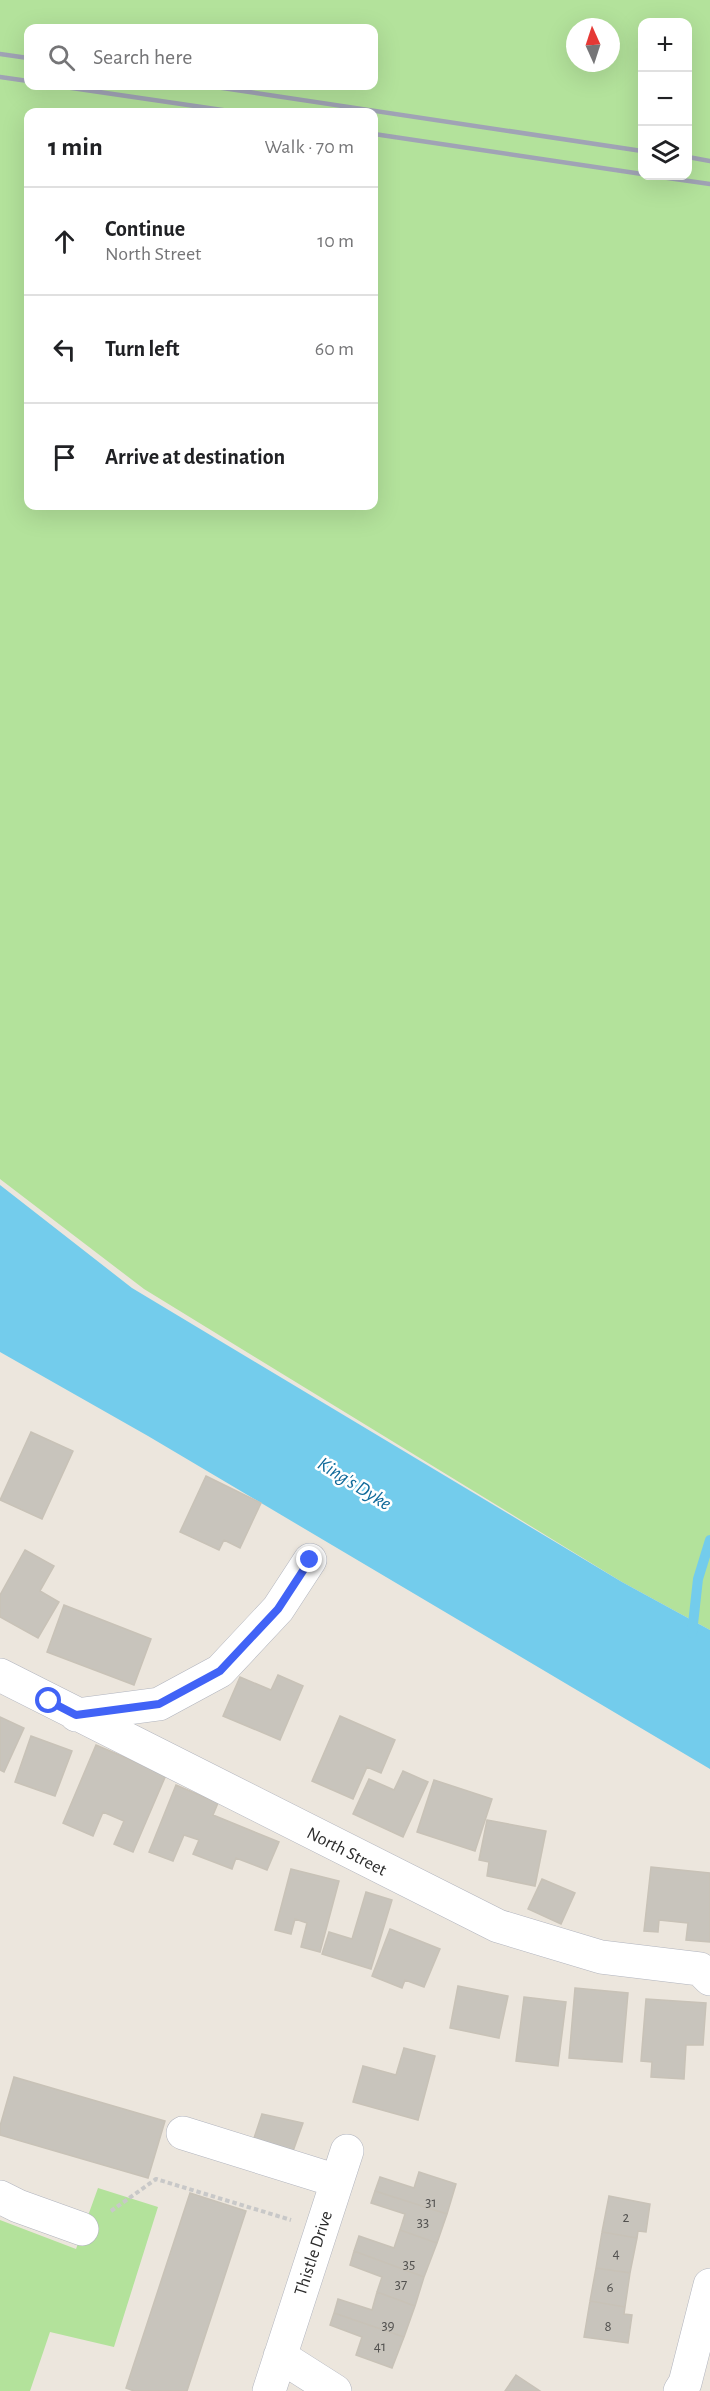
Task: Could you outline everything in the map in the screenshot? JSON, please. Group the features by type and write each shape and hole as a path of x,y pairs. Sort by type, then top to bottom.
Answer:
{"street":[{"path":"76,1715 159,1704 220,1671 278,1609 310,1560"},
{"name":"North Street","path":"0,1675 498,1926 601,1957 700,1969 710,1979"},
{"name":"Thistle Drive","path":"183,2133 342,2166 268,2391"},
{"path":"0,2197 18,2206 82,2229"},
{"path":"680,2391 685,2383 710,2285"},
{"path":"280,2356 335,2391"}],"path":[{"path":"82,2229 156,2179 320,2229"}],"green space":[{"path":"0,0 710,0 710,1630 622,1582 144,1289 0,1179"},
{"path":"98,2188 158,2207 114,2347 50,2332 30,2391 0,2391 0,2220 76,2249"}],"water":[{"name":"King's Dyke","path":"0,1185 132,1288 622,1582 710,1630 710,1769 148,1436 0,1352"}],"building":[{"path":"31,1432 73,1451 42,1519 0,1500"},
{"path":"206,1476 261,1503 240,1548 224,1540 219,1550 180,1532"},
{"path":"25,1550 54,1566 40,1591 59,1602 38,1638 0,1617 0,1595"},
{"path":"64,1605 151,1639 134,1685 47,1652"},
{"path":"278,1675 303,1686 280,1740 223,1716 240,1677 271,1690"},
{"path":"340,1716 395,1740 381,1773 367,1767 353,1799 312,1781"},
{"path":"0,1717 24,1728 4,1772 0,1770"},
{"path":"31,1736 72,1751 55,1796 15,1782"},
{"path":"96,1745 166,1775 133,1852 114,1844 124,1821 103,1812 93,1836 63,1823"},
{"path":"403,1771 428,1782 403,1837 353,1814 369,1779 394,1790"},
{"path":"434,1780 492,1799 475,1851 417,1832"},
{"path":"176,1785 218,1803 213,1815 279,1842 267,1870 236,1858 232,1869 193,1854 199,1840 184,1835 173,1861 149,1852"},
{"path":"487,1820 546,1831 535,1886 487,1876 489,1862 479,1860"},
{"path":"651,1867 710,1873 710,1942 686,1940 688,1923 659,1920 658,1932 644,1931"},
{"path":"291,1869 339,1881 320,1952 301,1947 307,1923 295,1919 291,1934 275,1930"},
{"path":"542,1879 575,1893 561,1924 528,1909"},
{"path":"366,1892 392,1900 371,1969 322,1954 329,1932 352,1939"},
{"path":"390,1929 440,1949 424,1987 405,1980 402,1988 372,1976"},
{"path":"458,1986 508,1996 499,2038 450,2028"},
{"path":"575,1988 628,1993 622,2062 569,2058"},
{"path":"524,1997 566,2002 558,2066 516,2061"},
{"path":"646,1999 706,2003 703,2045 686,2045 684,2079 651,2077 652,2062 641,2061"},
{"path":"404,2048 435,2056 418,2120 353,2102 363,2066 396,2075"},
{"path":"14,2077 165,2121 148,2178 0,2135 0,2126"},
{"path":"262,2114 303,2123 292,2154 253,2141"},
{"path":"419,2172 456,2184 447,2214 375,2191 380,2177 414,2188"},
{"path":"375,2191 447,2214 437,2243 400,2230 405,2214 371,2203"},
{"path":"190,2193 246,2211 187,2391 134,2391 126,2388"},
{"path":"609,2196 650,2204 646,2232 638,2231 637,2238 602,2232"},
{"path":"400,2230 437,2243 424,2277 354,2251 359,2236 394,2248"},
{"path":"602,2232 637,2238 630,2273 596,2268"},
{"path":"354,2251 424,2277 415,2306 377,2292 382,2277 350,2265"},
{"path":"596,2268 630,2273 625,2307 590,2301"},
{"path":"377,2292 415,2306 404,2337 334,2313 338,2299 372,2310"},
{"path":"590,2301 625,2307 624,2314 632,2315 628,2343 584,2337"},
{"path":"334,2313 404,2337 392,2368 356,2355 362,2337 330,2325"},
{"path":"516,2375 540,2391 505,2391"}],"waterway":[{"path":"692,1633 698,1579 710,1540"}],"railway":[{"path":"0,54 24,57"},
{"path":"0,77 24,80"},
{"path":"85,90 209,108"},
{"path":"236,90 356,108"},
{"path":"378,111 638,150"},
{"path":"378,135 638,173"},
{"path":"692,158 710,161"},
{"path":"682,180 710,184"}],"route":[{"path":"49,1701 76,1715 159,1704 220,1671 278,1609 310,1560"}]}
